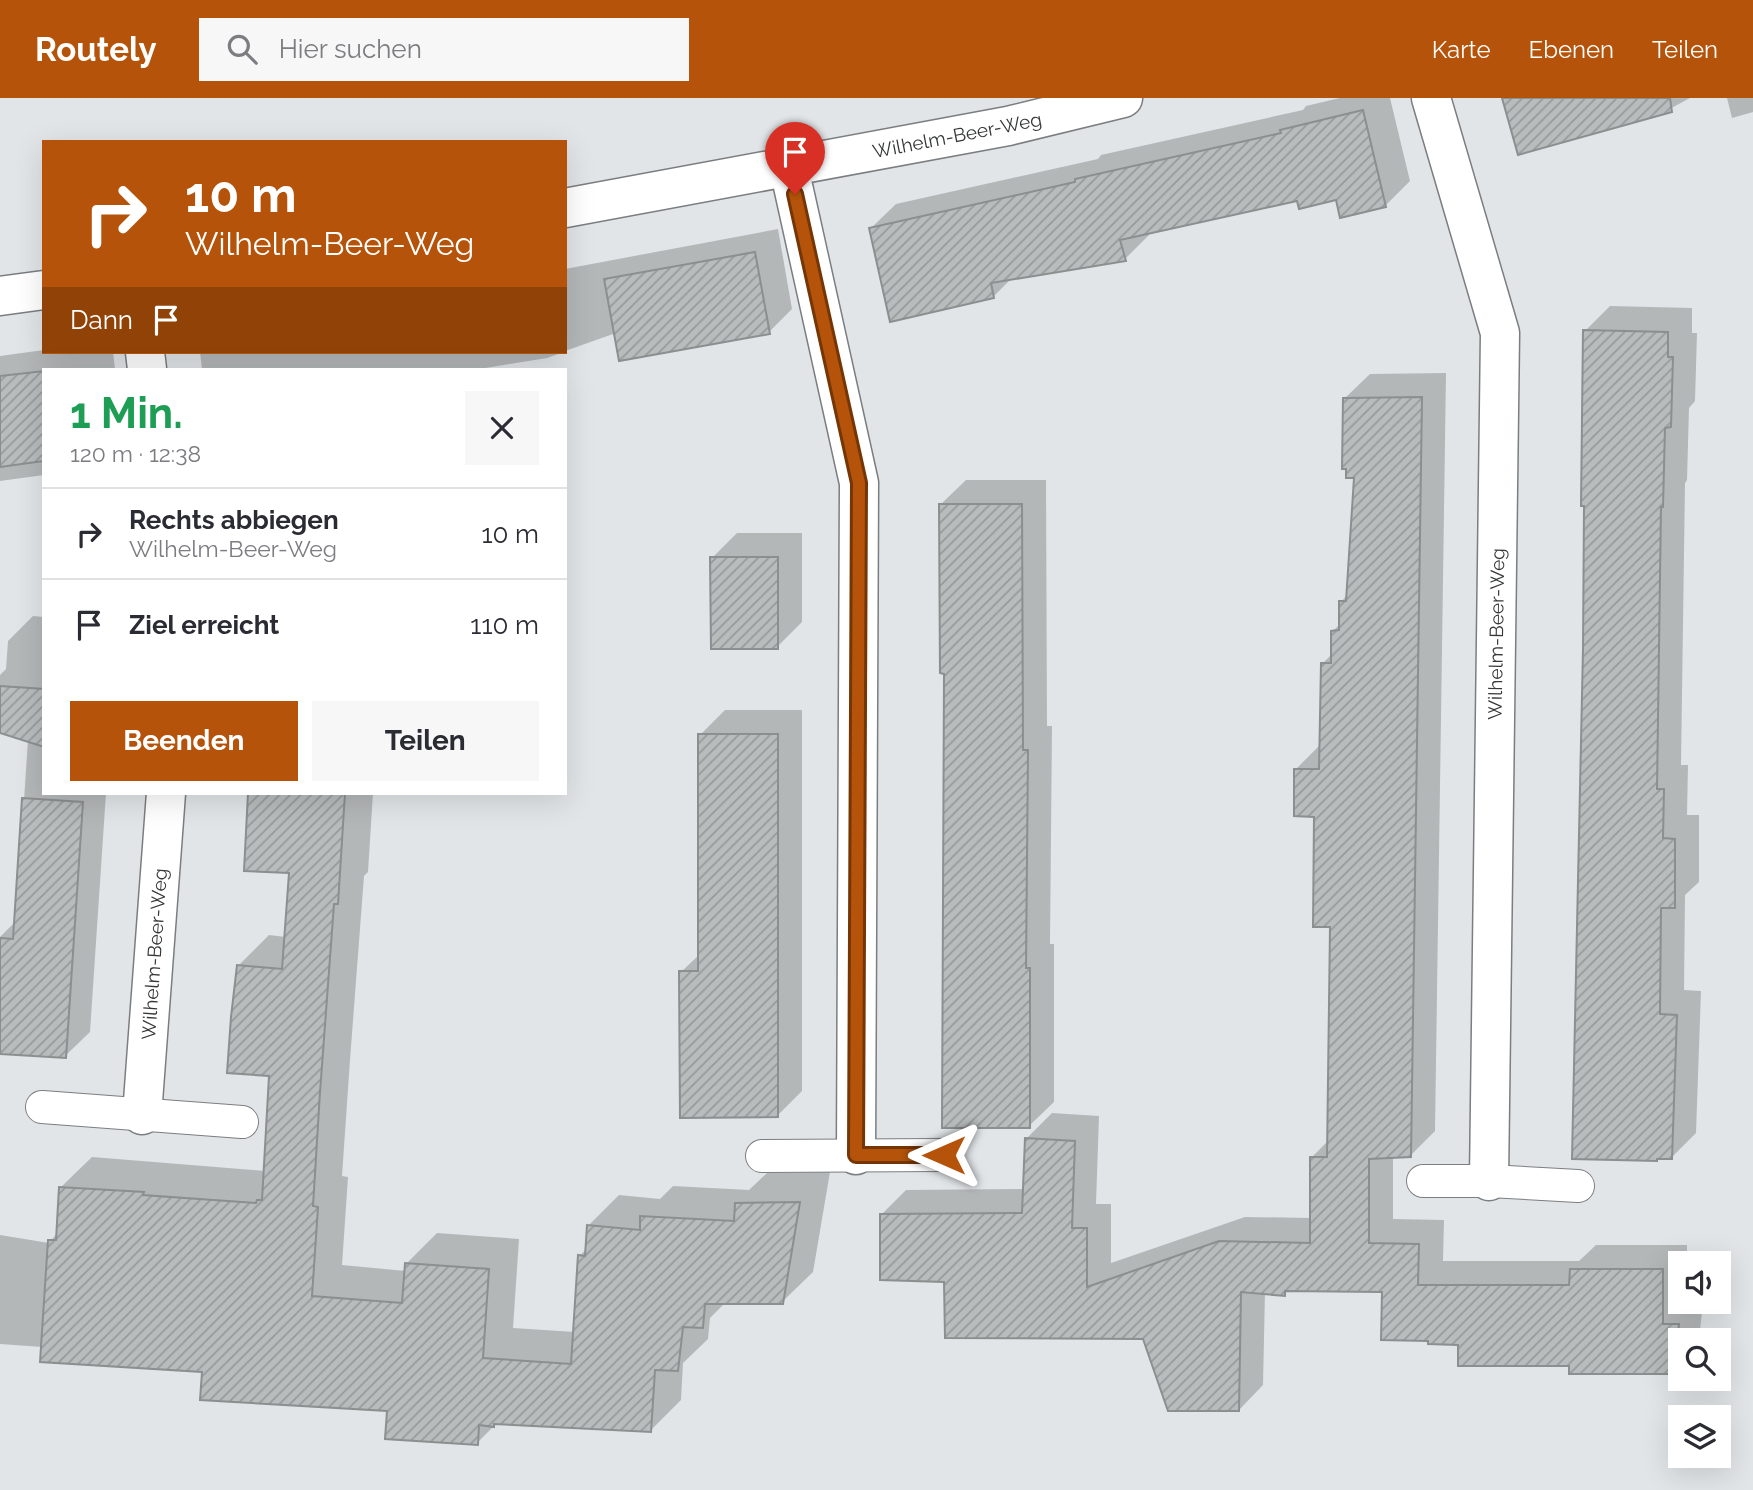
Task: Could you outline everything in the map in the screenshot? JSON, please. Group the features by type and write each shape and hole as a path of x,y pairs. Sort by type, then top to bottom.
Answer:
{"street":[{"name":"Wilhelm-Beer-Weg","path":"567,208 1008,126 1123,98"},
{"name":"Wilhelm-Beer-Weg","path":"1432,98 1500,333 1489,1181"},
{"path":"789,168 859,483 856,1155"},
{"path":"0,296 42,290"},
{"name":"Wilhelm-Beer-Weg","path":"142,1115 166,795"}],"lane":[{"path":"42,1107 242,1122"},
{"path":"762,1156 944,1155"},
{"path":"1423,1181 1489,1181 1578,1186"}],"building":[{"path":"1502,98 1670,98 1672,112 1518,155"},
{"path":"1363,110 1386,207 1340,218 1336,200 1299,209 1297,201 1120,240 1126,261 991,283 994,298 890,322 869,228 1281,133 1280,130"},
{"path":"755,252 770,334 619,361 604,279"},
{"path":"1583,330 1668,332 1668,357 1673,357 1671,427 1665,428 1661,507 1657,789 1664,789 1663,838 1675,839 1675,908 1661,908 1660,1014 1677,1015 1672,1159 1657,1161 1572,1159 1583,649"},
{"path":"42,371 42,461 0,467 0,376"},
{"path":"1422,397 1411,1157 1369,1159 1369,1243 1419,1244 1418,1285 1569,1285 1570,1269 1663,1269 1663,1324 1679,1324 1679,1328 1668,1328 1668,1374 1569,1374 1569,1366 1458,1366 1458,1345 1381,1340 1382,1292 1285,1291 1285,1296 1241,1292 1239,1411 1168,1411 1143,1339 945,1338 944,1282 880,1280 880,1214 1022,1213 1025,1138 1075,1141 1072,1228 1087,1228 1087,1287 1219,1241 1310,1243 1310,1157 1327,1157 1330,927 1313,927 1314,817 1294,816 1294,769 1319,769 1321,663 1331,663 1331,631 1339,630 1339,601 1346,601 1354,478 1346,478 1346,469 1342,469 1343,398"},
{"path":"939,504 1022,504 1023,750 1028,750 1026,968 1030,968 1030,1128 942,1128 944,674 940,673"},
{"path":"710,557 778,557 778,649 711,649"},
{"path":"0,686 42,689 42,746 0,733"},
{"path":"698,734 778,734 778,1117 680,1118 679,971 698,971"},
{"path":"248,795 345,795 338,904 334,904 320,1092 313,1206 318,1207 312,1296 402,1303 405,1263 489,1269 483,1358 571,1364 578,1255 585,1256 587,1225 640,1230 640,1216 734,1221 735,1203 800,1202 783,1304 705,1304 703,1328 683,1327 678,1371 655,1370 651,1432 494,1424 494,1427 479,1425 478,1445 385,1439 387,1411 200,1400 202,1372 40,1362 48,1240 56,1240 59,1187 256,1203 257,1200 262,1200 269,1076 227,1073 231,1017 237,965 282,969 289,873 244,871"},
{"path":"22,798 83,802 66,1058 0,1054 0,938 13,939"}],"route":[{"path":"795,194 859,483 856,1155 944,1155"}]}
